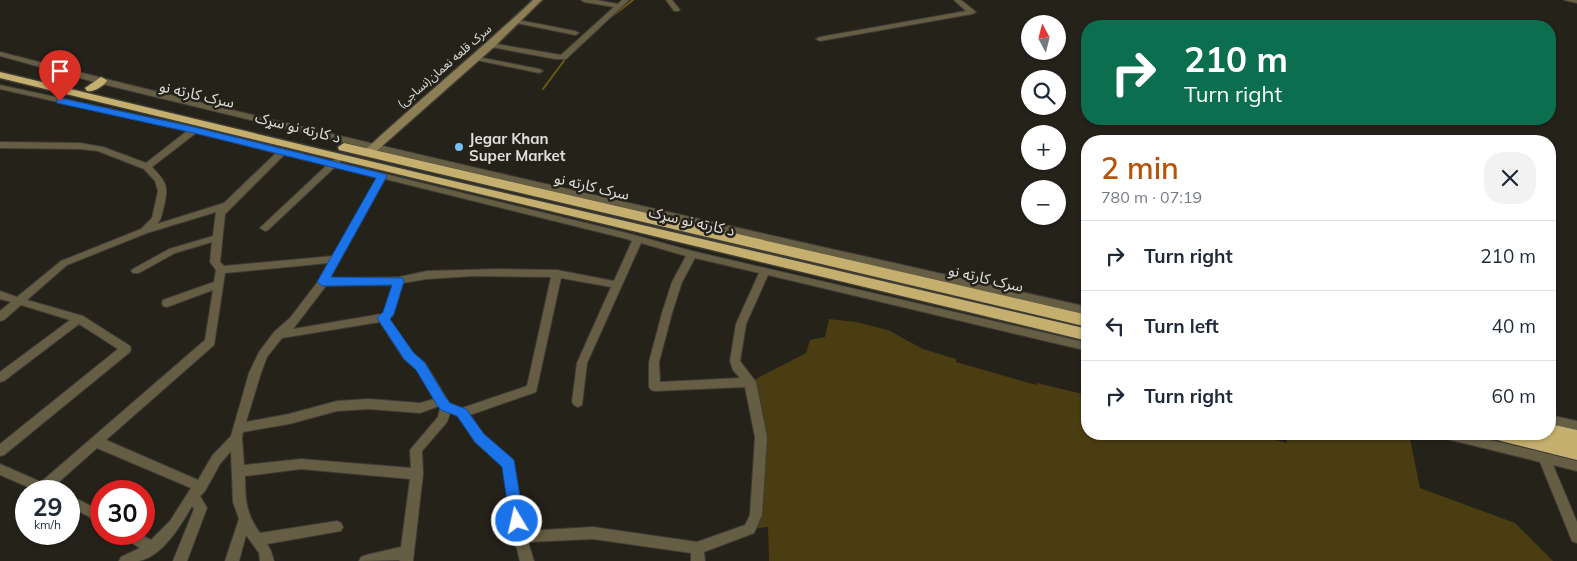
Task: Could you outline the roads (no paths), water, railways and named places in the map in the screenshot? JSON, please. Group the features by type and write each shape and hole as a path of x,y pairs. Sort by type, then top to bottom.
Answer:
{"highway":[{"name":"سرک کارته نو","path":"3,69 52,82 92,88 372,150 403,167 1081,319"},
{"path":"68,103 92,88"},
{"name":"د کارته نو سړک","path":"92,88 337,161 403,167 476,194 810,268 1081,333"},
{"path":"1556,432 1577,437"},
{"path":"1526,440 1577,452"}],"street":[{"name":"سرک قلعه نعمان(نساجی)","path":"372,150 400,122 491,45 538,0"},
{"path":"584,0 618,6"},
{"path":"491,45 555,57 563,56 626,0"},
{"path":"669,0 676,10"},
{"path":"820,39 972,12 957,0"},
{"path":"1568,0 1577,1"},
{"path":"516,21 575,33"},
{"path":"0,54 92,88"},
{"path":"476,58 539,71"},
{"path":"0,87 194,130 281,153 337,161 382,176 476,194 692,254 1081,345"},
{"path":"147,167 194,130"},
{"path":"0,145 80,146 100,149 147,167 159,180 163,191 156,219 144,231"},
{"path":"372,150 1081,309"},
{"path":"57,480 180,366 210,342 220,270 215,262 220,214 281,153"},
{"path":"265,228 337,161"},
{"path":"267,561 265,551 245,519 239,502 237,433 255,372 263,355 278,336 294,322 323,282 334,259 382,176"},
{"path":"0,318 64,263 144,231 228,206"},
{"path":"136,271 177,249 216,238"},
{"path":"578,402 582,363 638,239"},
{"path":"692,254 677,282 667,313 654,362 655,387 750,382"},
{"path":"220,270 334,259"},
{"path":"520,538 593,533 698,554 749,529 756,515 761,437 750,382 737,367 735,361 741,324 765,271"},
{"path":"323,282 399,281 404,278 424,275 516,273 557,274 618,284"},
{"path":"462,412 532,389 557,274"},
{"path":"278,336 382,318 388,314 399,281"},
{"path":"167,303 218,284"},
{"path":"0,295 79,319 126,349 0,451"},
{"path":"366,561 406,556 417,474 416,450 443,419 443,404 421,366 408,356 382,318"},
{"path":"0,378 79,319"},
{"path":"131,560 152,548 174,525 216,460 237,433 337,406 369,404 420,408 443,404 462,412 480,438 509,464 520,538 527,561"},
{"path":"1556,421 1577,426"},
{"path":"1471,440 1577,466"},
{"path":"97,442 196,491 201,508 180,561"},
{"path":"1544,458 1577,536"},
{"path":"239,472 299,464 417,474"},
{"path":"0,469 24,480"},
{"path":"232,561 245,519"},
{"path":"257,540 337,527"},
{"path":"147,545 152,548"}],"waterway":[{"path":"607,20 633,0"},
{"path":"587,39 599,28"},
{"path":"543,89 566,58"}],"place":[{"name":"Jegar Khan Super Market","path":"459,147"}]}
